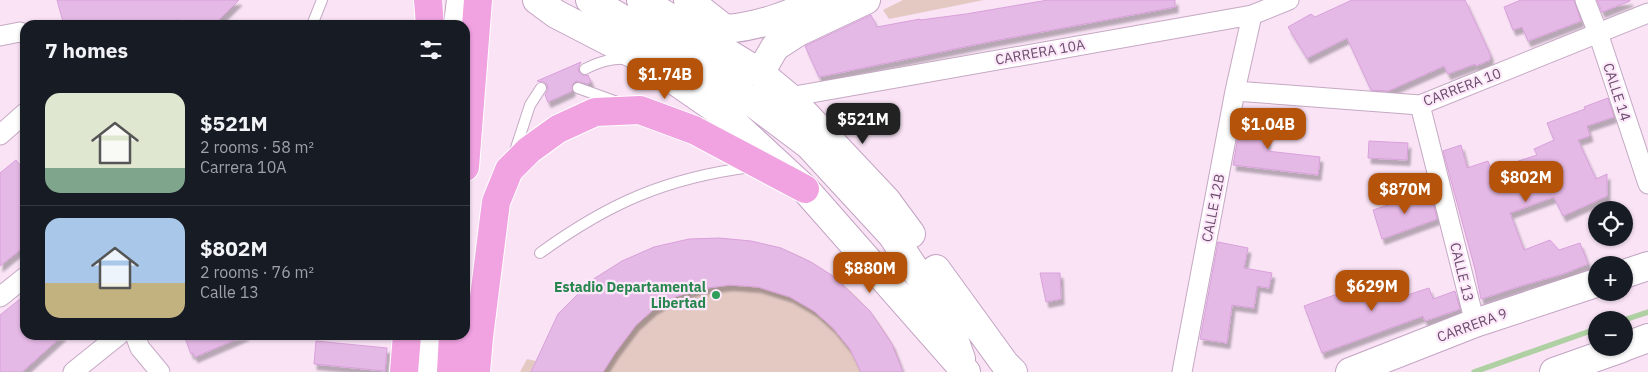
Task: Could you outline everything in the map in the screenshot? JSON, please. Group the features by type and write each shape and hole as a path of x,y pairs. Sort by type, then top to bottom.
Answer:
{"main road":[{"path":"428,0 430,20"},
{"path":"459,20 461,0"},
{"path":"470,107 478,0"},
{"path":"537,0 556,14 645,60 726,116 805,189 966,371"},
{"path":"590,0 705,67 810,145 892,235 948,318 966,371"},
{"path":"641,0 686,12 725,29 753,69"},
{"path":"725,29 774,20 821,0"},
{"path":"753,69 775,47 798,32 866,0"},
{"path":"686,12 789,97 886,200 1005,364 1013,372"},
{"path":"476,372 496,202 509,170 529,150 558,129 595,112 640,110 694,130 805,189"},
{"path":"1633,271 1648,266"},
{"name":"CARRERA 9","path":"1350,372 1475,322 1588,286"},
{"path":"1633,343 1648,338"},
{"path":"404,372 407,340"},
{"path":"428,372 431,340"},
{"path":"451,372 453,340"},
{"path":"1554,372 1598,356"}],"street":[{"name":"CARRERA 10A","path":"789,97 1252,15 1289,0"},
{"name":"CALLE 14","path":"1585,0 1598,33 1648,184"},
{"name":"CARRERA 10","path":"1235,91 1420,105 1648,13"},
{"name":"CALLE 12B","path":"1182,372 1235,91 1252,15"},
{"path":"0,36 20,32"},
{"name":"CALLE 13","path":"1420,105 1475,322"},
{"path":"0,135 20,117"},
{"path":"0,298 20,282"},
{"path":"73,372 113,340"},
{"path":"137,340 140,348 160,372"}],"lane":[{"path":"314,20 322,0"},
{"path":"585,69 600,61 618,58 645,60"},
{"path":"509,170 530,105 541,88"},
{"path":"578,88 640,110"},
{"path":"540,253 606,210 643,193 680,180 759,166"}],"shaded area":[{"path":"903,0 984,0 889,19 883,10"},
{"name":"Estadio Departamental Libertad","path":"719,238 742,240 780,248 814,263 844,285 871,313 894,346 903,372 520,372 527,359 536,361 592,280 622,261 654,247 689,239"}],"building":[{"path":"57,0 239,0 219,20 63,20"},
{"path":"1048,0 1175,0 1175,7 993,41 819,77 805,46 871,15 877,27"},
{"path":"1352,0 1465,0 1490,54 1490,60 1448,74 1444,66 1388,91 1371,90 1347,38 1307,58 1288,27 1311,14 1315,17"},
{"path":"1521,0 1574,0 1581,21 1528,41 1522,27 1513,30 1504,7"},
{"path":"1597,0 1630,0 1630,1 1602,12"},
{"path":"581,62 578,68 579,72 584,76 588,75 591,82 587,84 576,81 572,85 572,91 548,102 545,95 548,89 547,84 537,81"},
{"path":"1608,98 1614,117 1587,126 1590,136 1578,140 1596,179 1607,174 1607,196 1596,201 1588,201 1588,205 1563,216 1554,197 1510,213 1524,250 1550,240 1559,250 1580,243 1588,264 1563,274 1481,299 1475,269 1443,151 1461,145 1467,168 1488,161 1491,170 1537,155 1534,149 1554,140 1547,123 1585,109 1584,107"},
{"path":"1242,114 1268,116 1267,151 1320,157 1318,175 1233,165"},
{"path":"1369,141 1408,143 1407,160 1368,158"},
{"path":"16,160 20,165 20,250 0,266 0,173"},
{"path":"1430,191 1437,219 1382,239 1373,210"},
{"path":"719,238 751,241 781,248 811,262 833,276 870,311 892,344 903,372 861,372 850,349 833,328 814,311 790,297 758,287 730,285 699,289 675,297 654,309 636,325 603,372 531,372 558,314 592,280 622,261 654,247 689,239"},
{"path":"1218,242 1248,248 1244,268 1272,273 1269,288 1257,286 1254,308 1232,305 1227,343 1200,339"},
{"path":"1040,273 1060,273 1061,299 1046,302"},
{"path":"1390,275 1398,298 1429,288 1433,299 1455,291 1460,309 1425,321 1423,316 1322,353 1304,306"},
{"path":"20,299 20,340 57,340 22,372 0,372 0,315"},
{"path":"186,340 234,340 195,357 193,353 191,354"},
{"path":"316,341 387,348 385,371 314,364"}],"waterway":[{"path":"1633,317 1648,312"},
{"path":"1474,372 1588,332"}],"place":[{"name":"Estadio Departamental Libertad","path":"716,295"}]}
